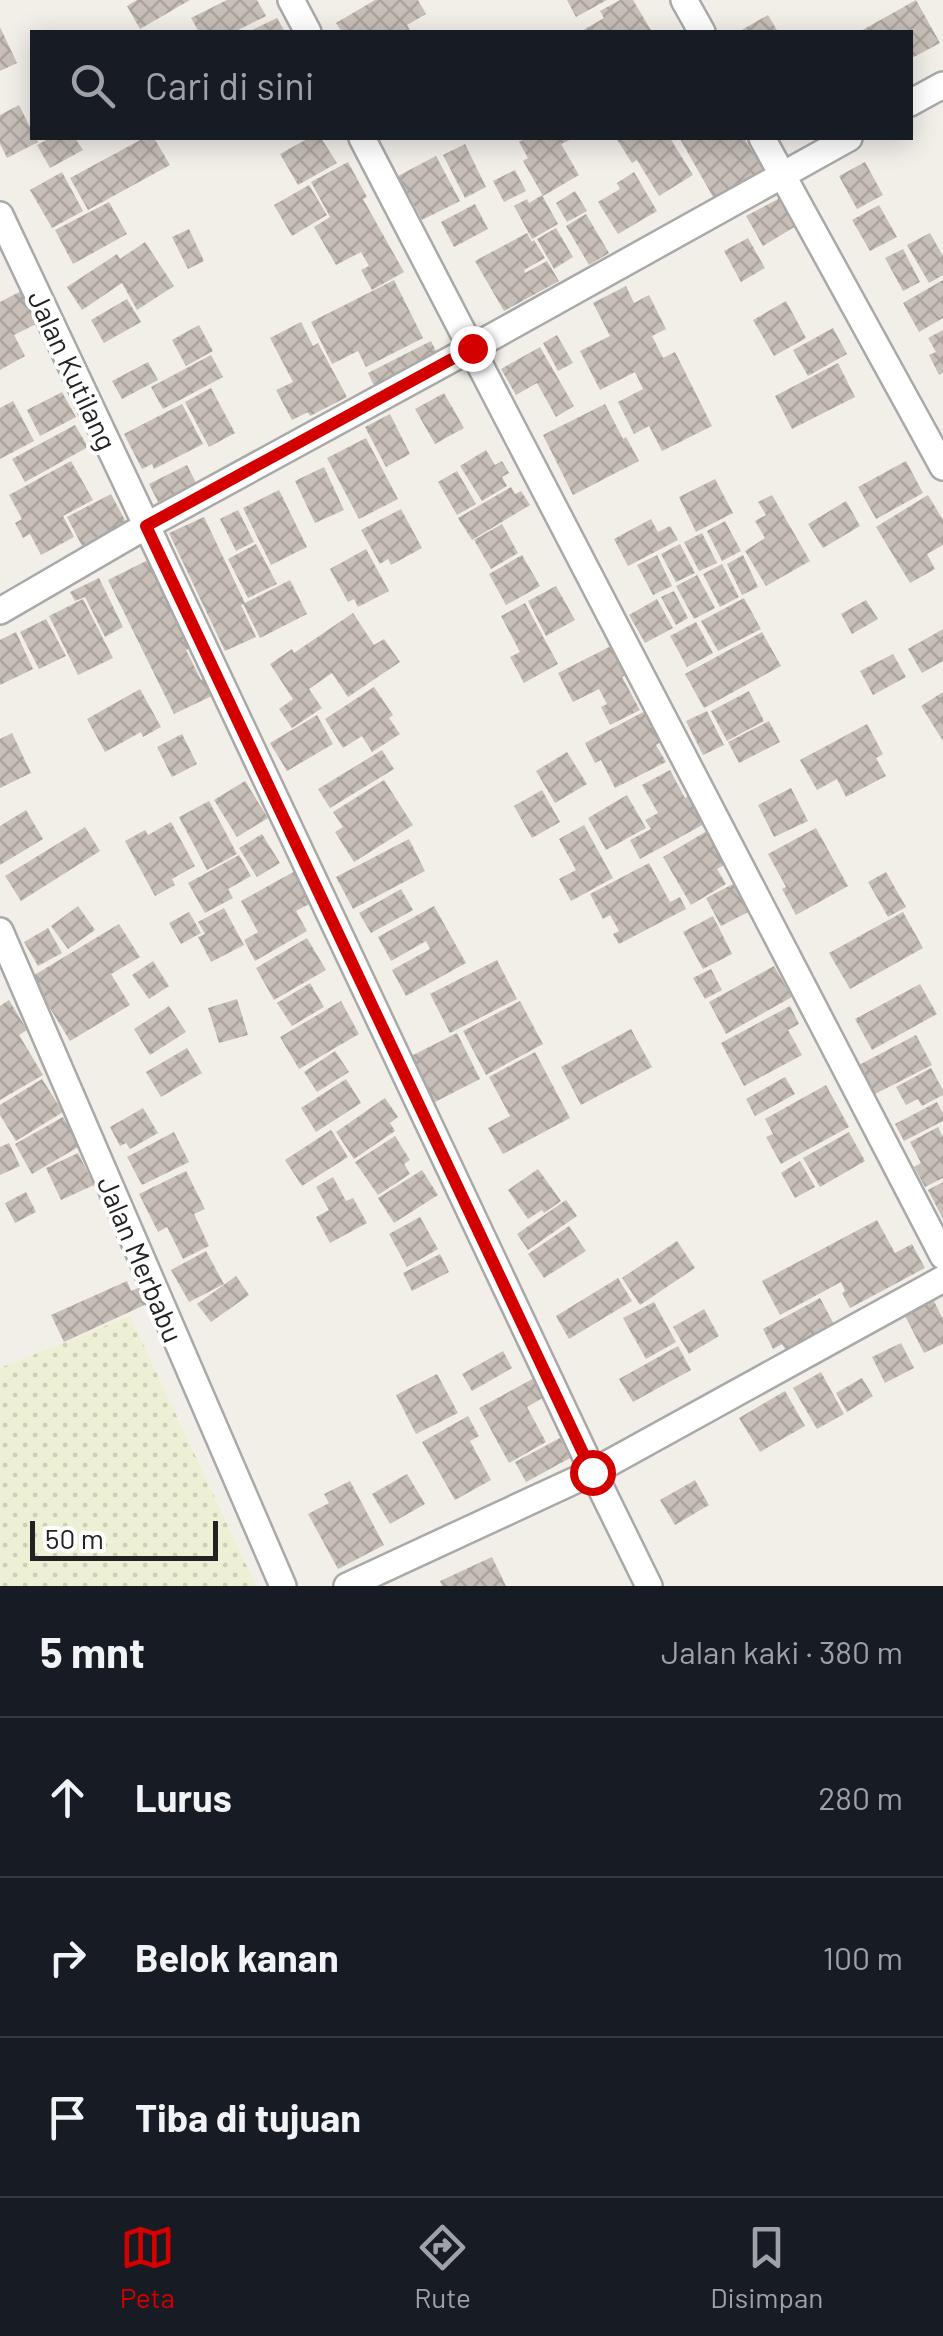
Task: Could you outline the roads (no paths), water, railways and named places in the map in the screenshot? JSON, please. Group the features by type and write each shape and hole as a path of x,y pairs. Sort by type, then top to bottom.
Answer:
{"street":[{"path":"290,0 307,30"},
{"path":"684,0 701,30"},
{"path":"913,101 943,85"},
{"path":"363,140 943,1256"},
{"path":"763,140 943,466"},
{"path":"0,611 146,526 845,140"},
{"name":"Jalan Kutilang","path":"0,214 649,1586"},
{"name":"Jalan Merbabu","path":"0,931 282,1586"},
{"path":"346,1586 592,1472 943,1279"}]}
